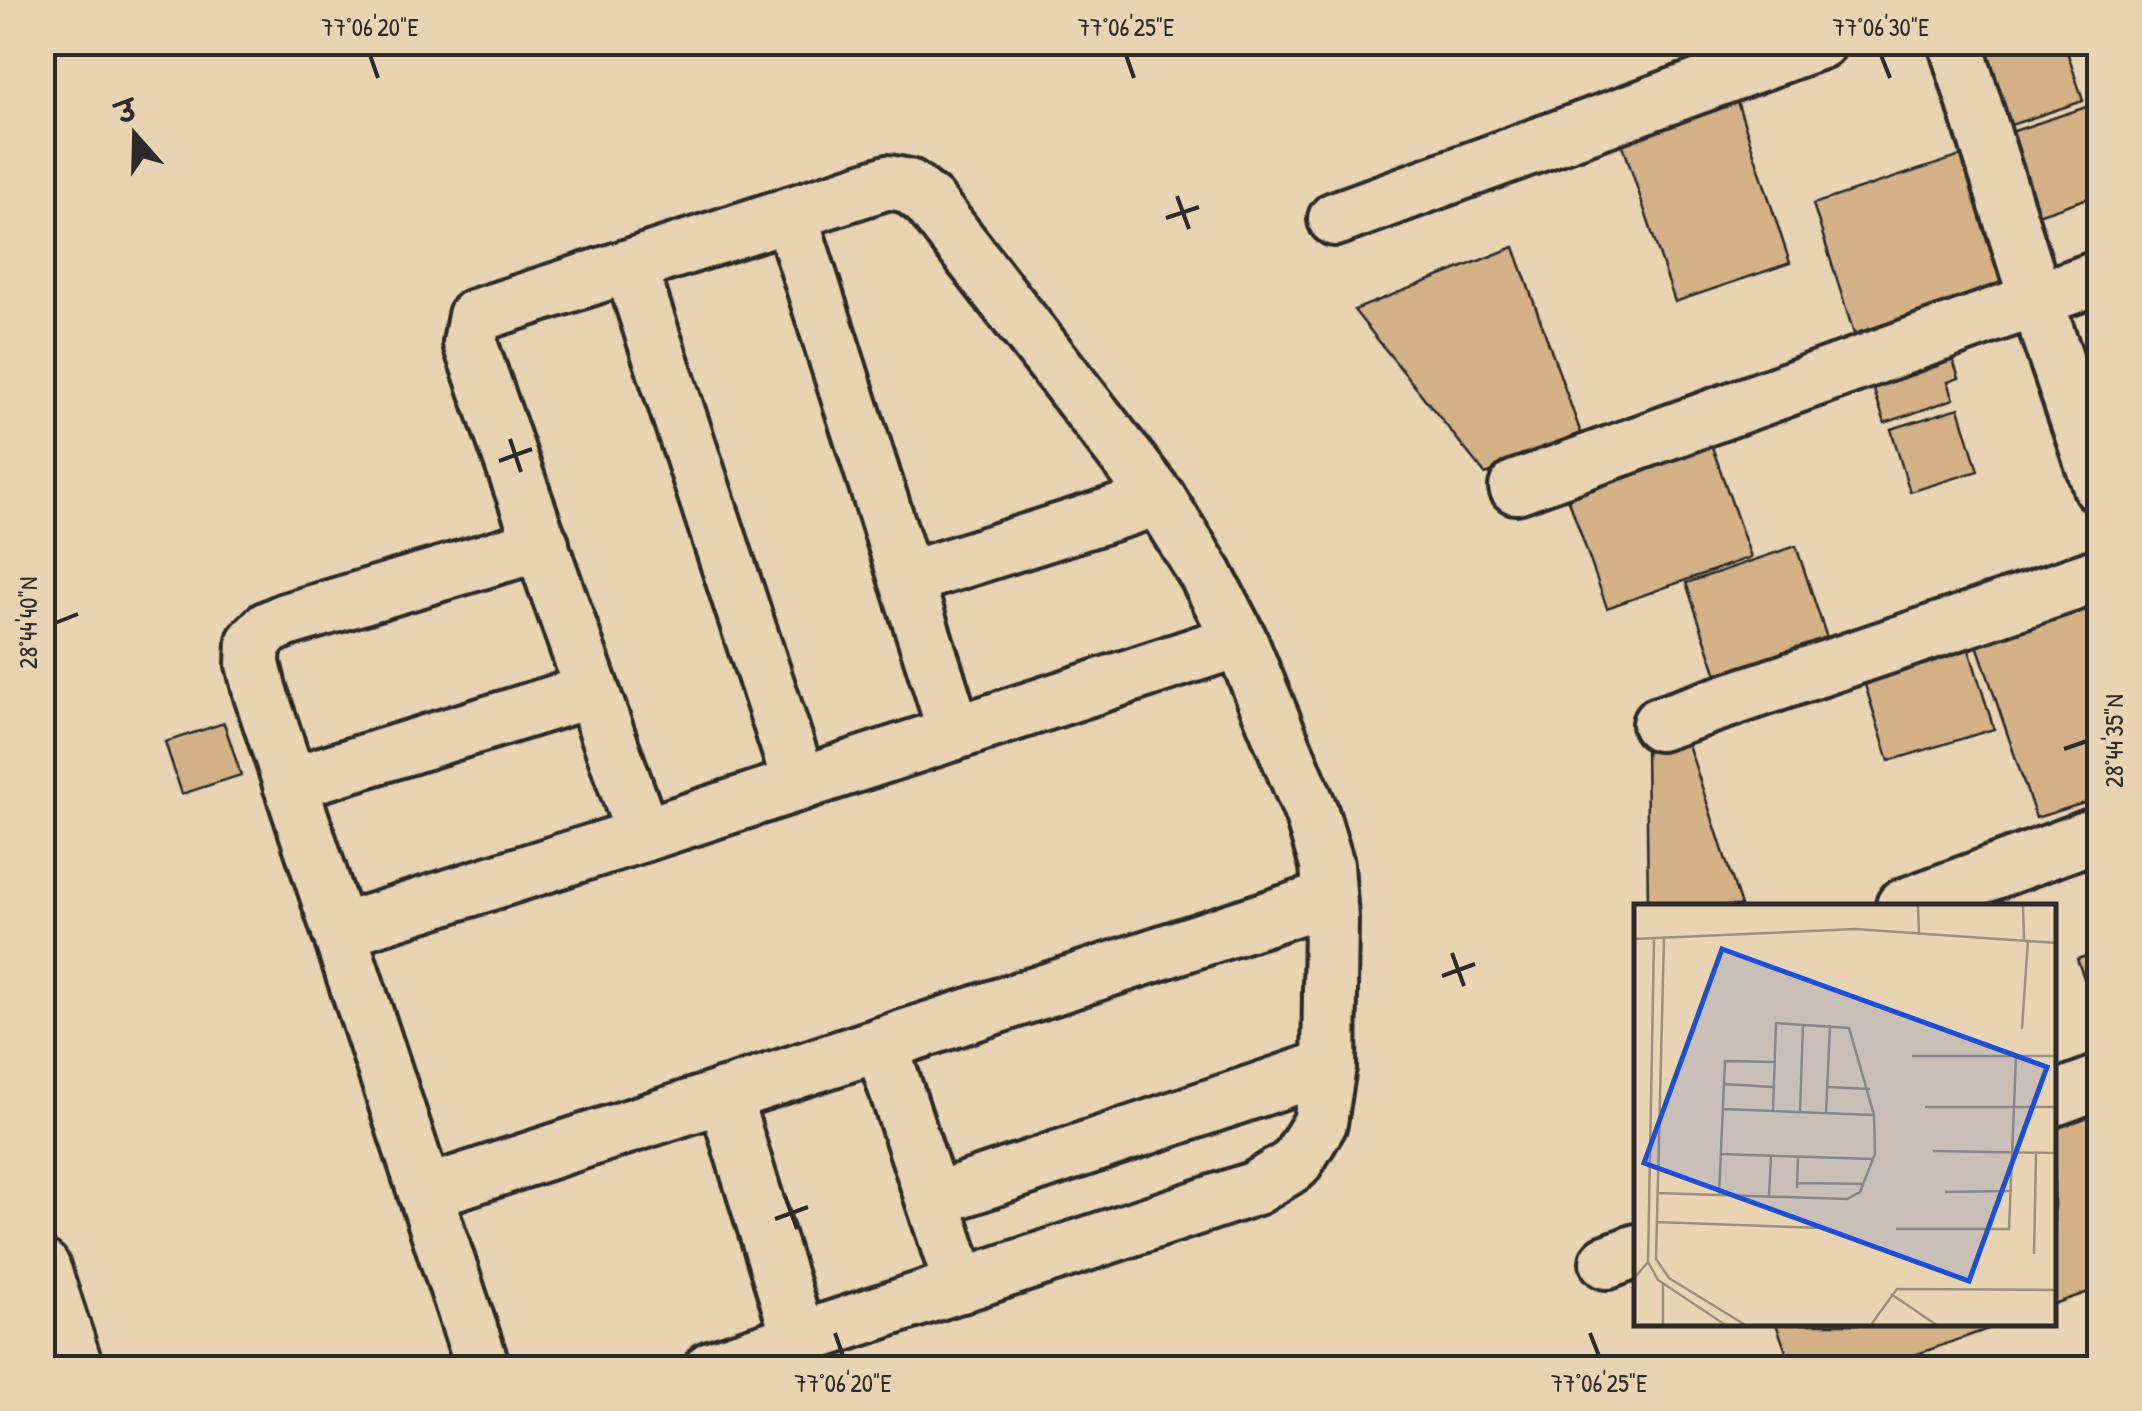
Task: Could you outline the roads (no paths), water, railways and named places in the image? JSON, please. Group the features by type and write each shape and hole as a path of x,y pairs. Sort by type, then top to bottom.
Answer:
{"main road":[{"path":"42,1268 75,1368"}],"street":[{"path":"1335,218 1820,42"},
{"path":"1955,42 2100,487"},
{"path":"643,835 470,343 475,316 888,182 909,186 928,202 1159,498 1240,640 1311,812 1327,866 1331,918 1329,1066 1320,1123 1296,1164 1256,1188 711,1368"},
{"path":"790,214 955,733"},
{"path":"630,266 800,784"},
{"path":"1516,488 2100,277"},
{"path":"906,580 1159,498"},
{"path":"483,1368 290,784 253,664 254,642 268,628 286,620 542,544"},
{"path":"1659,724 2100,575"},
{"path":"338,931 1240,640"},
{"path":"290,784 591,691"},
{"path":"1908,904 2100,834"},
{"path":"425,1193 1329,898"},
{"path":"881,1044 960,1286"},
{"path":"933,1200 1329,1066"},
{"path":"2057,1098 2100,1082"},
{"path":"724,1095 799,1339"}]}
